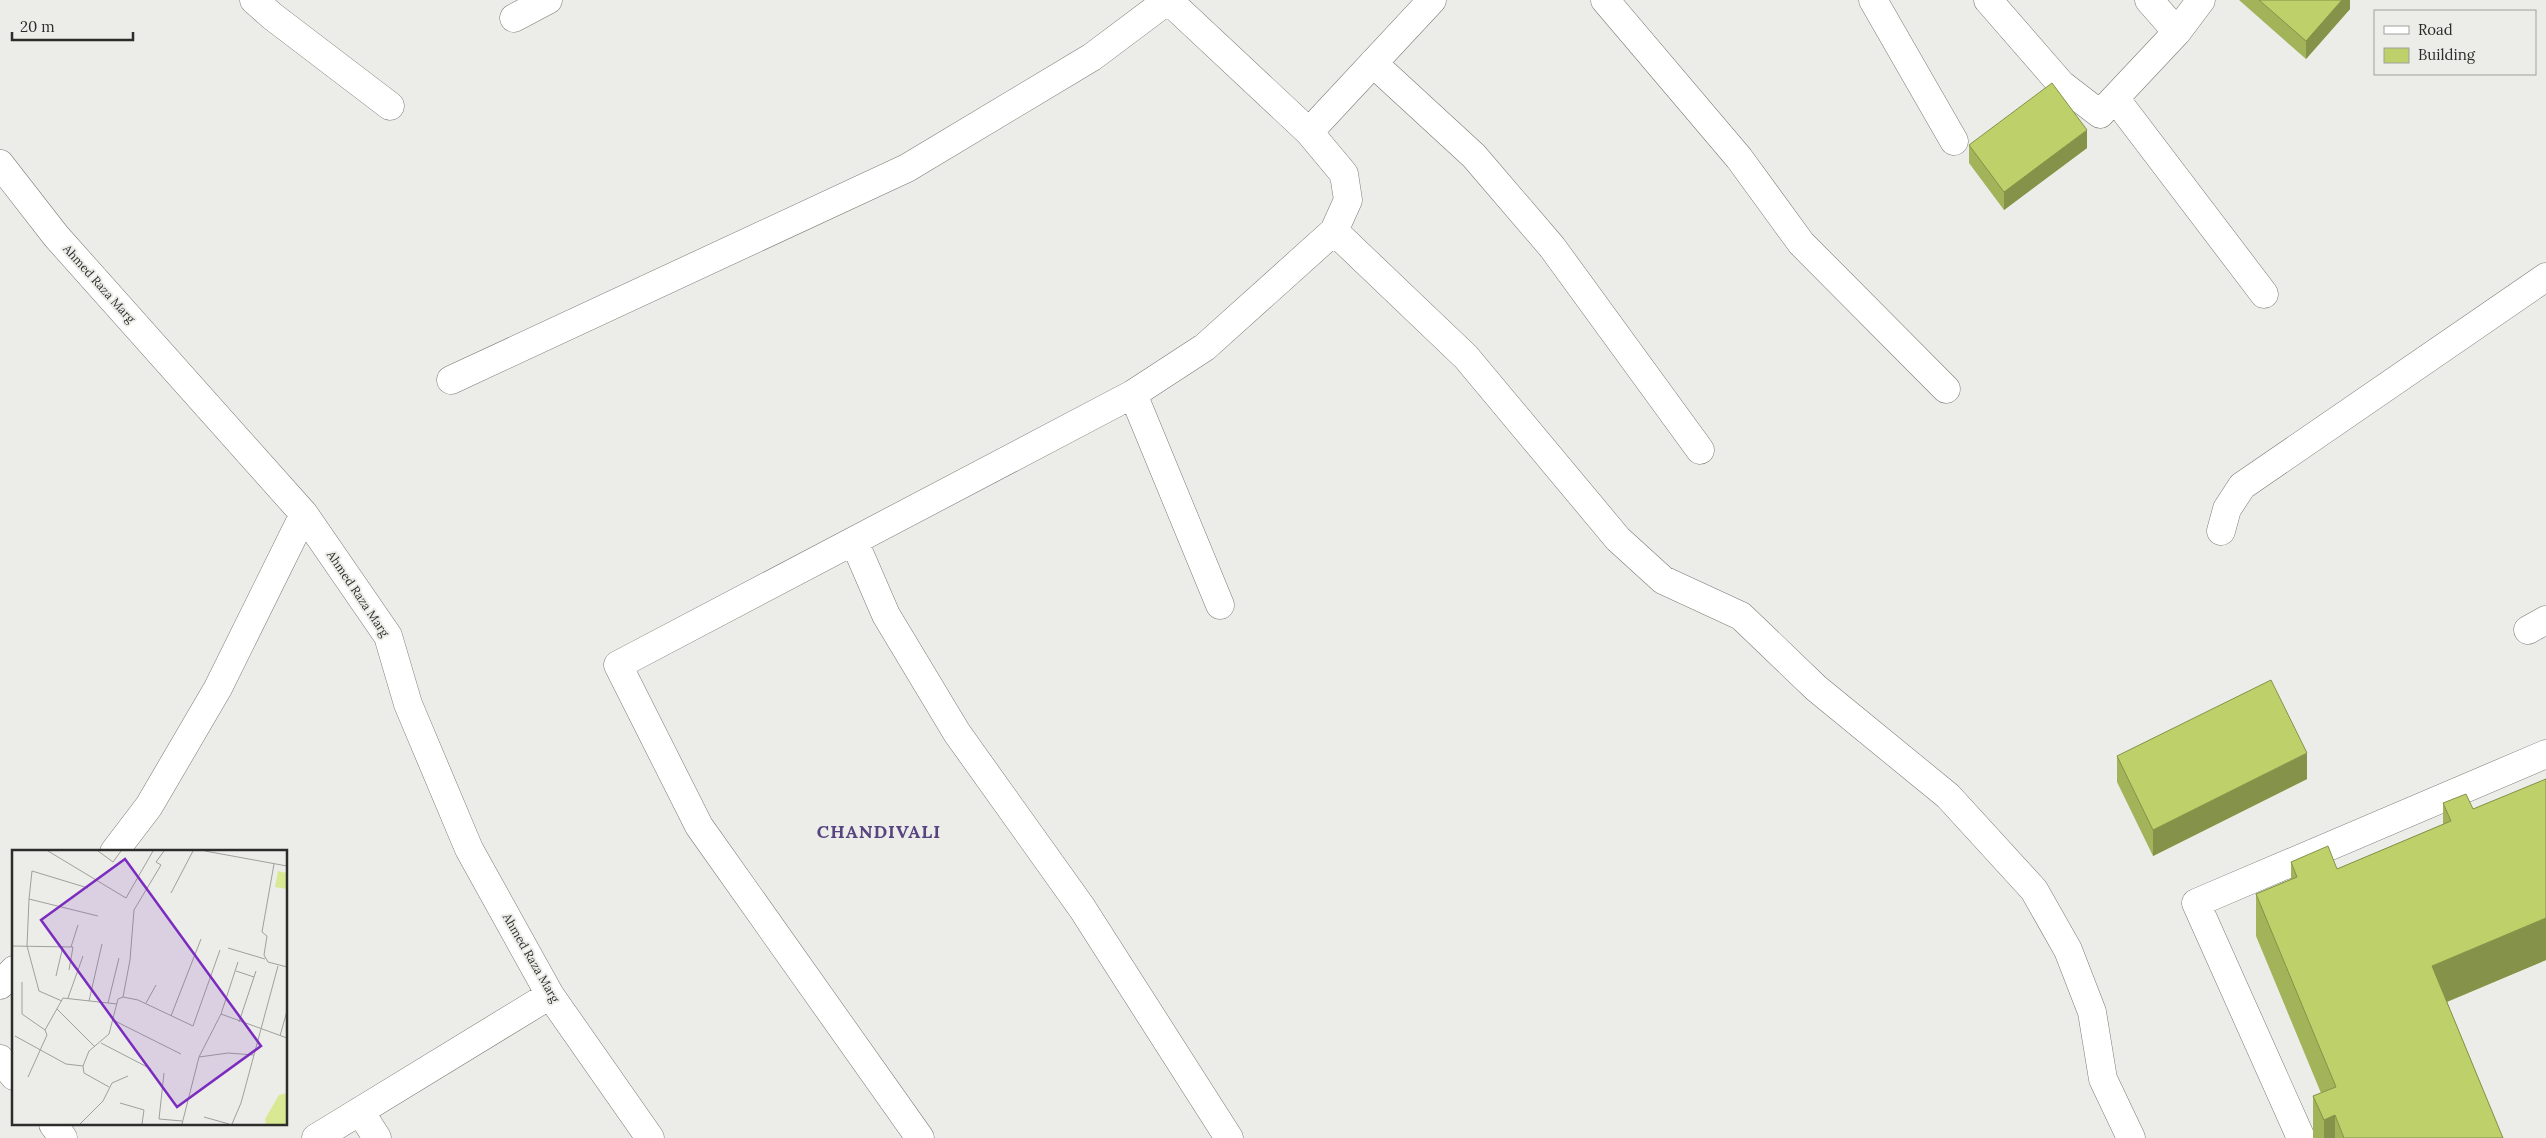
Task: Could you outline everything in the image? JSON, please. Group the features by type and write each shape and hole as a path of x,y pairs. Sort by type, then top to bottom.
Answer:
{"street":[{"path":"254,0 272,16 390,106"},
{"path":"514,18 548,0"},
{"path":"451,380 907,168 1092,57 1168,0 1309,132 1344,174 1348,200 1334,231 1205,347 1133,394 618,666 699,826 920,1138"},
{"path":"1309,132 1432,0"},
{"path":"1604,0 1740,158 1801,242 1946,389"},
{"path":"1873,0 1954,141"},
{"path":"1988,0 2061,84 2100,114 2177,32 2201,0"},
{"path":"2149,0 2177,32"},
{"path":"1373,63 1474,156 1552,247 1700,450"},
{"path":"2116,98 2264,294"},
{"name":"Ahmed Raza Marg","path":"0,164 56,236 304,514 388,636 408,704 469,849 550,995 650,1138"},
{"path":"1334,231 1466,357 1618,539 1663,580 1741,616 1816,688 1948,796 2034,890 2068,950 2092,1012 2103,1079 2131,1138"},
{"path":"2221,531 2227,509 2242,486 2546,277"},
{"path":"1133,394 1220,605"},
{"path":"116,850 149,806 218,688 304,514"},
{"path":"854,541 886,615 958,733 1082,908 1229,1138"},
{"path":"2301,1138 2196,903 2546,754"},
{"path":"0,985 12,972"},
{"path":"316,1138 550,995"},
{"path":"0,1059 12,1074"},
{"path":"360,1111 377,1138"},
{"path":"54,1126 63,1138"}],"building":[{"path":"2259,0 2342,0 2306,41"},
{"path":"2052,83 2087,130 2004,192 1969,145"},
{"path":"2271,680 2307,753 2153,830 2117,756"},
{"path":"2546,779 2546,918 2432,966 2503,1138 2344,1138 2335,1115 2324,1120 2313,1096 2336,1087 2256,894 2297,877 2291,862 2328,846 2337,869 2451,821 2443,803 2466,794 2473,809"}],"district":[{"name":"CHANDIVALI","path":"879,832"}]}
